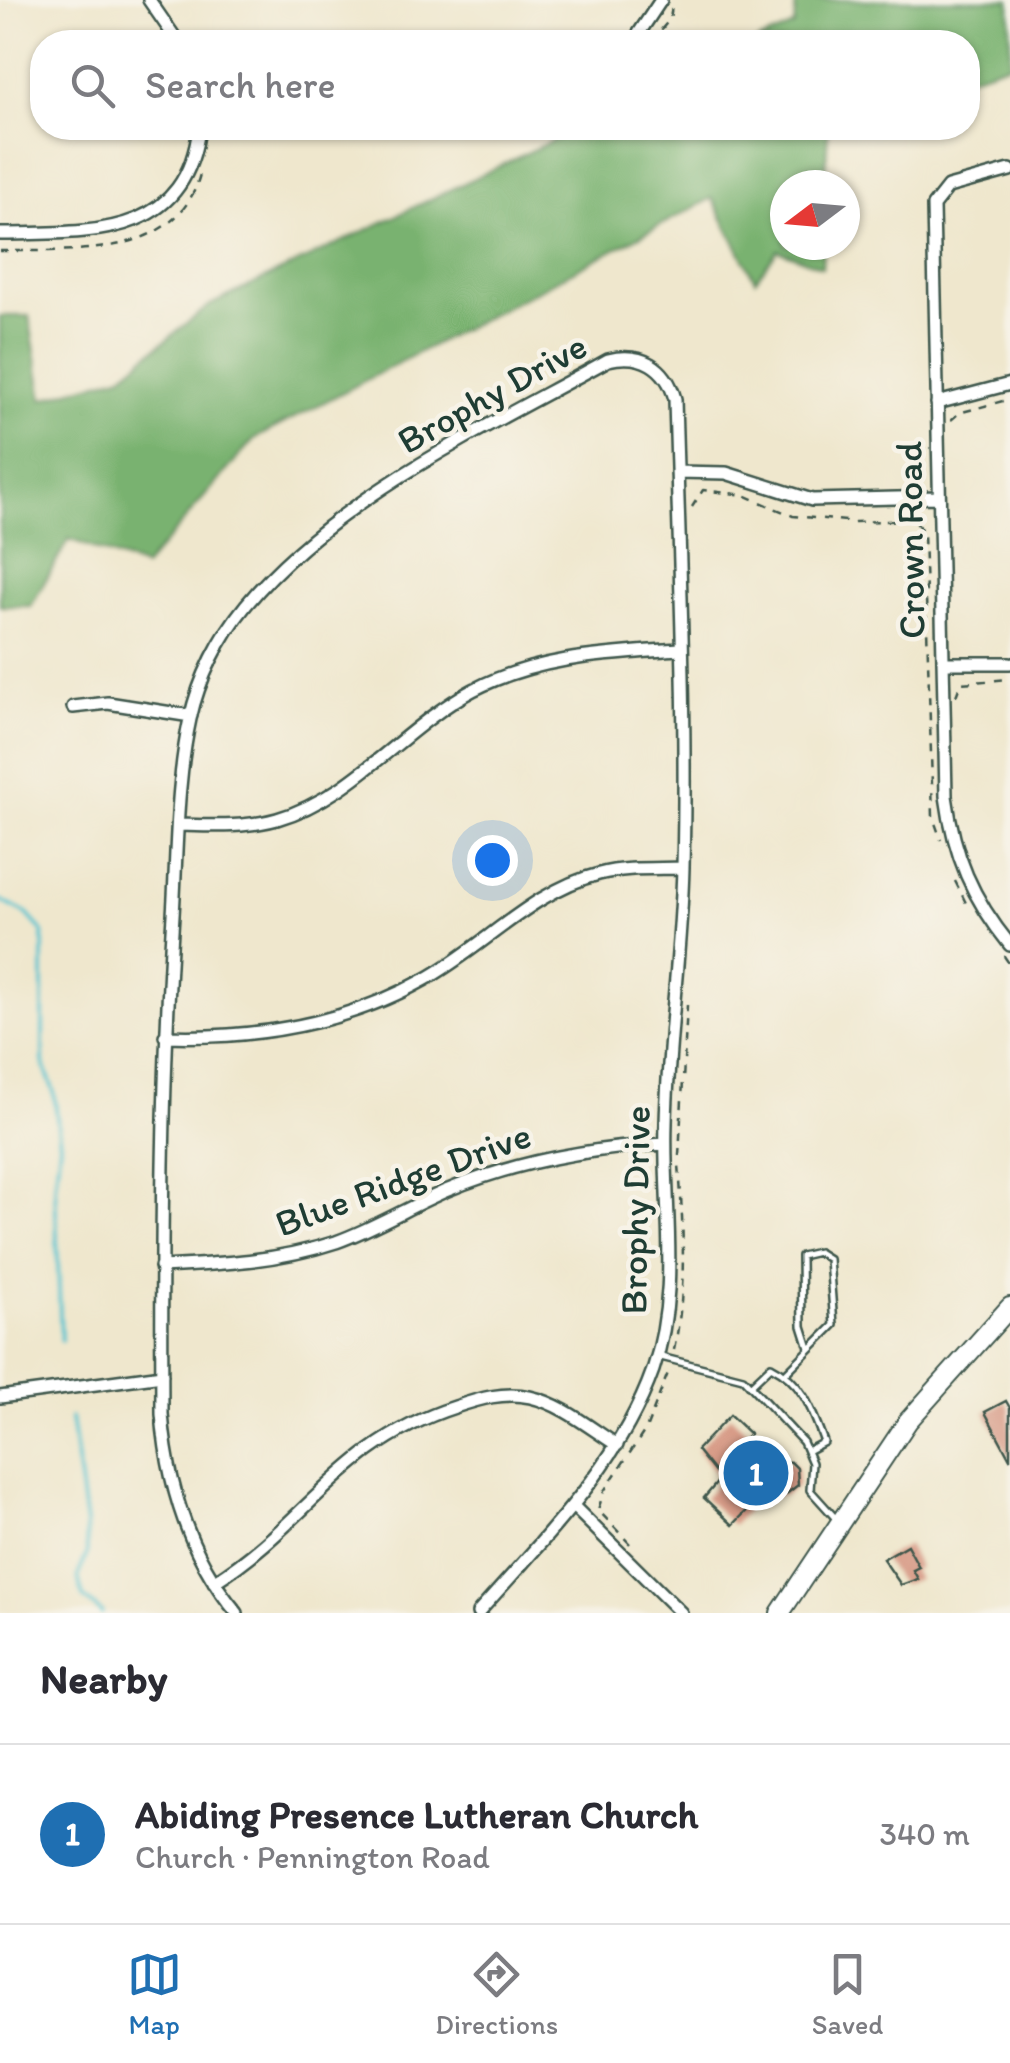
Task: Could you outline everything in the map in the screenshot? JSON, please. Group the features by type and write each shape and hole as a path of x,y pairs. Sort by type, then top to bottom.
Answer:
{"main road":[{"path":"780,1613 908,1421 1010,1307"}],"street":[{"path":"149,0 170,30"},
{"path":"641,30 661,0"},
{"path":"0,234 98,232 145,216 176,188 196,140"},
{"name":"Crown Road","path":"1005,948 967,884 950,831 933,206 948,187 1010,170"},
{"name":"Brophy Drive","path":"237,1613 214,1582 187,1531 169,1472 162,1376 165,1036 179,825 191,716 227,632 288,562 410,472 608,360 646,360 665,375 675,398 677,472 683,868 665,1144 670,1278 657,1356 617,1446 573,1506 478,1613"},
{"path":"937,403 1010,384"},
{"path":"677,472 726,473 826,501 939,496"},
{"path":"179,825 254,824 300,810 444,707 526,668 588,655 680,649"},
{"path":"943,663 1010,663"},
{"path":"72,707 108,703 191,716"},
{"path":"165,1036 262,1032 347,1013 457,962 535,903 580,880 623,870 683,868"},
{"name":"Blue Ridge Drive","path":"161,1268 236,1263 301,1252 370,1228 463,1184 529,1162 578,1152 665,1144"},
{"path":"0,1397 162,1376"},
{"path":"214,1582 268,1544 346,1465 406,1426 443,1411 495,1396 526,1396 566,1412 617,1446"},
{"path":"573,1506 681,1613"}],"lane":[{"path":"786,1373 834,1325 828,1258 818,1252 800,1256 802,1326 809,1348"},
{"path":"657,1356 743,1378 807,1451 812,1463 810,1490 840,1523"},
{"path":"750,1386 771,1366 786,1373 808,1397 824,1442 807,1451"}],"path":[{"path":"661,30 670,19 672,0"},
{"path":"949,422 959,413 1010,399"},
{"path":"692,524 692,504 703,490 744,494 793,516 854,522 914,520 924,532 933,818 944,850"},
{"path":"952,706 961,683 1010,679"},
{"path":"950,866 971,912"},
{"path":"1005,948 1010,964"},
{"path":"634,1548 598,1510 604,1491 646,1429 672,1359 682,1316 684,1247 679,1156 688,996"}],"green space":[{"path":"796,0 1010,0 1010,63 980,73 980,30 784,30 794,26"},
{"path":"554,140 827,140 826,170 770,170 770,260 755,280 712,198 254,439 144,567 69,539 31,606 0,606 0,316 29,316 43,399 122,375 210,305"},
{"path":"804,260 822,260 822,267"}],"building":[{"path":"1006,1401 1010,1408 1010,1459 985,1412"},
{"path":"730,1415 750,1434 736,1449 753,1466 759,1459 791,1462 797,1468 798,1485 785,1495 762,1495 733,1525 704,1498 720,1479 697,1450"},
{"path":"907,1545 919,1567 913,1570 918,1579 901,1585 883,1559"}],"waterway":[{"path":"0,900 27,914 43,932 43,1062 54,1092 60,1144 55,1187 61,1340"},
{"path":"71,1418 86,1524 87,1554 78,1576 83,1597 102,1613"}],"place":[{"name":"Abiding Presence Lutheran Church","path":"756,1473"}]}
